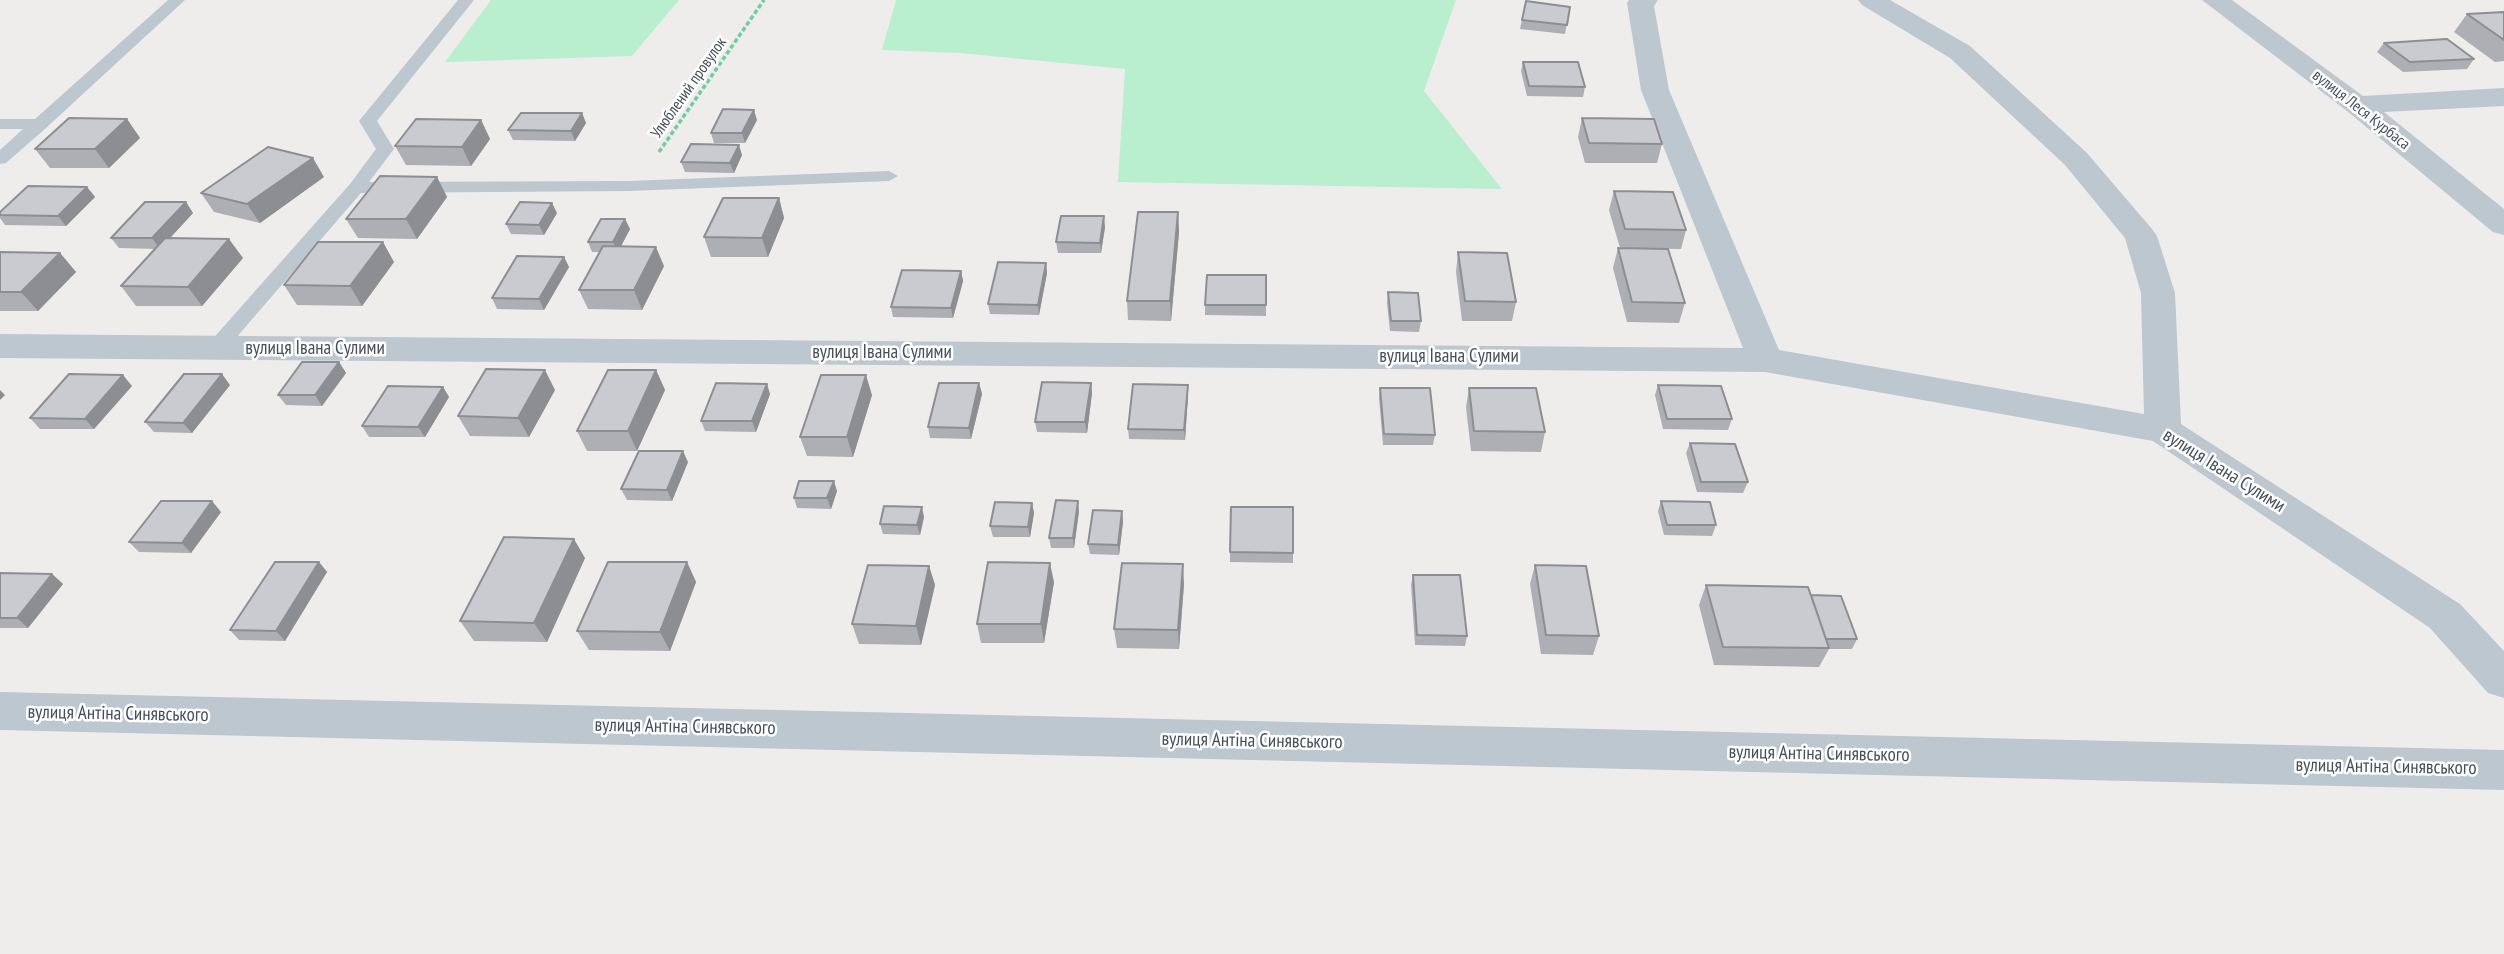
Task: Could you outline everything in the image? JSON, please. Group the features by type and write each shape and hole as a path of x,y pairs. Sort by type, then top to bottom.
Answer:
{"street":[{"path":"1645,0 1640,3 1655,90 1765,360"},
{"path":"1871,0 1960,52 2076,159 2141,236 2158,293 2163,430"},
{"name":"вулиця Леся Курбаса","path":"2215,0 2357,105 2504,225"},
{"path":"2357,105 2504,97"},
{"name":"вулиця Івана Сулими","path":"0,346 1765,360 2163,430 2445,616 2504,680"},
{"name":"вулиця Антіна Синявського","path":"0,711 2504,770"}],"lane":[{"path":"0,159 177,0"},
{"path":"216,348 356,188 385,149 368,121 466,0"},
{"path":"0,124 40,124"},
{"path":"356,188 629,186 888,176"}],"path":[{"name":"Улюблений провулок","path":"629,186 659,152 764,0"}],"green space":[{"path":"491,0 679,0 632,56 445,62"},
{"path":"896,0 1456,0 1424,91 1502,189 1118,182 1125,69 960,53 882,50"}],"building":[{"path":"1526,1 1570,7 1567,25 1522,20"},
{"path":"2504,12 2504,40 2467,14"},
{"path":"2447,39 2474,59 2410,62 2384,43"},
{"path":"1523,62 1578,62 1585,87 1529,86"},
{"path":"723,109 754,110 742,133 711,133"},
{"path":"521,113 582,113 571,131 508,130"},
{"path":"69,118 127,119 95,149 35,149"},
{"path":"1582,118 1654,119 1662,144 1589,143"},
{"path":"416,119 481,120 462,147 395,146"},
{"path":"691,144 739,145 730,163 681,162"},
{"path":"268,147 313,158 247,204 201,193"},
{"path":"380,176 437,177 406,219 346,219"},
{"path":"28,186 87,187 58,216 0,215"},
{"path":"1614,191 1673,192 1686,230 1625,229"},
{"path":"723,198 779,198 762,238 704,237"},
{"path":"145,202 186,202 152,238 111,238"},
{"path":"520,202 552,203 539,225 506,224"},
{"path":"1138,212 1178,212 1170,301 1127,301"},
{"path":"1061,216 1104,216 1100,243 1056,242"},
{"path":"601,219 625,219 613,242 588,242"},
{"path":"165,238 229,239 188,287 121,286"},
{"path":"318,242 383,242 350,286 284,285"},
{"path":"603,246 656,247 634,290 579,290"},
{"path":"1618,248 1668,249 1685,303 1632,302"},
{"path":"0,252 60,253 21,292 0,292"},
{"path":"1458,252 1507,253 1516,302 1465,301"},
{"path":"517,256 564,257 539,299 492,298"},
{"path":"998,262 1046,263 1038,305 988,304"},
{"path":"902,270 961,271 951,308 891,307"},
{"path":"1207,275 1266,275 1266,305 1205,305"},
{"path":"1388,292 1418,293 1421,321 1391,321"},
{"path":"302,362 339,362 315,395 278,395"},
{"path":"486,369 545,370 518,418 458,416"},
{"path":"608,370 656,370 628,431 577,431"},
{"path":"69,374 123,375 85,419 30,418"},
{"path":"184,374 222,374 183,423 145,422"},
{"path":"821,375 866,375 847,437 800,437"},
{"path":"1042,382 1091,383 1085,422 1035,422"},
{"path":"716,383 767,384 752,421 701,421"},
{"path":"939,383 979,383 969,428 928,427"},
{"path":"1133,384 1188,385 1184,430 1128,429"},
{"path":"1658,385 1721,386 1732,419 1667,419"},
{"path":"388,386 443,387 418,427 362,426"},
{"path":"1380,388 1430,388 1435,435 1384,434"},
{"path":"1469,388 1536,388 1545,432 1474,431"},
{"path":"1690,443 1735,444 1748,482 1701,482"},
{"path":"639,451 683,451 667,490 621,489"},
{"path":"799,481 834,481 827,498 794,498"},
{"path":"1056,500 1078,501 1073,538 1049,538"},
{"path":"161,501 212,501 182,543 129,542"},
{"path":"1661,501 1710,502 1716,525 1667,525"},
{"path":"995,502 1032,503 1028,527 990,526"},
{"path":"884,506 922,507 917,525 880,524"},
{"path":"1231,507 1293,507 1293,553 1230,552"},
{"path":"1093,510 1122,511 1118,545 1088,544"},
{"path":"504,537 574,539 534,623 460,621"},
{"path":"275,562 319,562 276,631 230,630"},
{"path":"608,562 687,562 660,632 577,631"},
{"path":"988,562 1050,563 1041,624 977,624"},
{"path":"1122,563 1183,564 1178,630 1114,629"},
{"path":"868,565 929,566 916,626 852,624"},
{"path":"1535,565 1586,566 1599,636 1546,635"},
{"path":"0,573 52,574 17,618 0,618"},
{"path":"1413,575 1460,575 1467,636 1417,635"},
{"path":"1706,585 1808,587 1829,648 1723,647"},
{"path":"1811,595 1841,596 1857,639 1826,639"}]}
